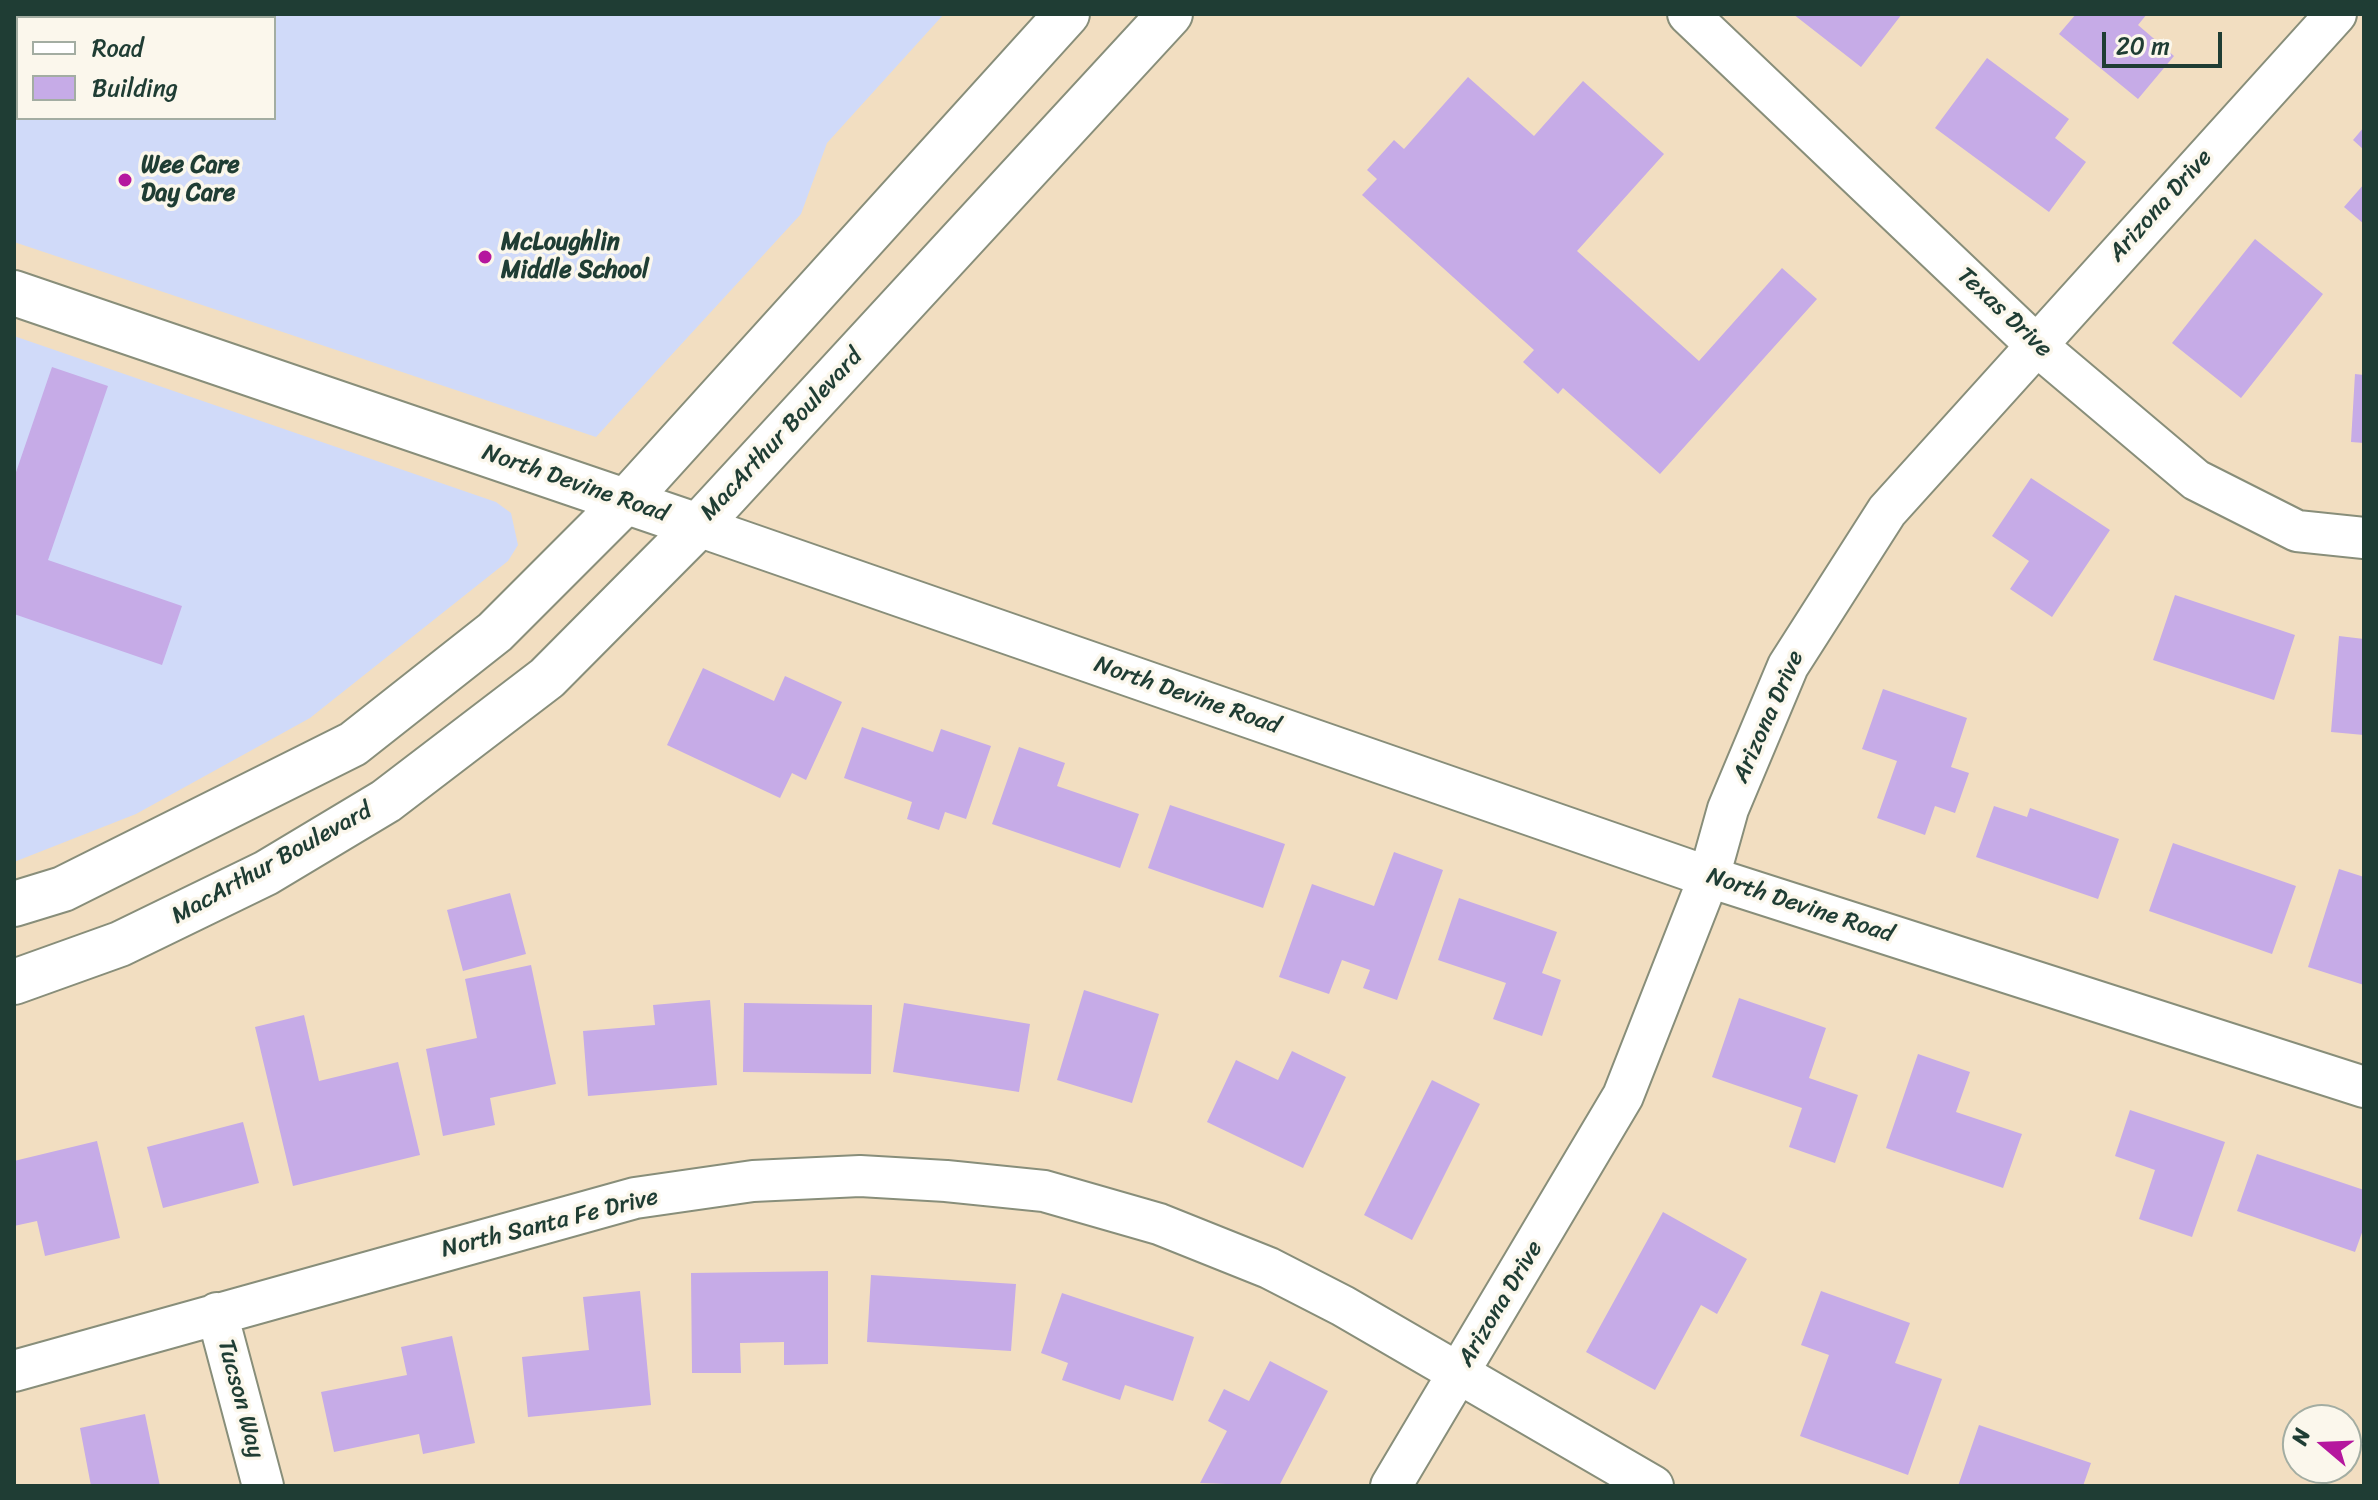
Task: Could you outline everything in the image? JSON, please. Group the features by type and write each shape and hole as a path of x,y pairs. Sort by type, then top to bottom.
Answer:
{"street":[{"path":"14,904 63,889 353,744 495,632 626,501 1067,14"},
{"name":"MacArthur Boulevard","path":"14,982 120,944 266,873 386,801 547,678 698,526 1170,14"},
{"name":"Texas Drive","path":"1688,14 2035,344 2196,480 2297,531 2364,538"},
{"name":"Arizona Drive","path":"1391,1486 1623,1096 1709,877 1728,809 1788,666 1887,511 2336,14"},
{"name":"North Devine Road","path":"14,293 626,501 1709,877 2364,1087"},
{"name":"North Santa Fe Drive","path":"14,1371 635,1198 753,1181 860,1176 1044,1191 1159,1224 1269,1268 1343,1306 1653,1486"},
{"name":"Tucson Way","path":"217,1313 263,1486"}],"shaded area":[{"name":"McLoughlin Middle School","path":"14,14 944,14 827,143 801,214 596,437 14,242"},
{"path":"14,336 496,502 511,513 518,545 508,561 310,718 136,814 14,862"}],"building":[{"path":"1793,14 1902,14 1861,67"},
{"path":"2076,14 2147,14 2138,25 2174,56 2138,99 2059,34"},
{"path":"1987,58 2069,119 2055,138 2086,162 2049,212 1935,128"},
{"path":"1468,77 1534,136 1583,81 1664,154 1577,251 1699,361 1782,268 1817,299 1660,474 1563,388 1558,394 1523,362 1534,350 1362,195 1377,179 1367,170 1394,140 1404,149"},
{"path":"2364,127 2364,150 2353,140"},
{"path":"2364,184 2364,224 2344,207"},
{"path":"2255,239 2323,294 2241,398 2172,343"},
{"path":"52,367 108,386 48,560 182,606 162,665 14,614 14,478"},
{"path":"2355,374 2364,375 2364,443 2351,442"},
{"path":"2031,478 2110,530 2052,617 2010,589 2029,561 1992,536"},
{"path":"2175,595 2295,635 2274,700 2153,660"},
{"path":"2339,636 2364,639 2364,735 2331,732"},
{"path":"703,668 774,701 785,676 842,702 806,780 792,773 780,798 667,745"},
{"path":"1883,689 1967,718 1951,767 1969,773 1955,813 1935,806 1925,835 1877,818 1897,761 1862,749"},
{"path":"862,727 933,752 941,729 991,746 966,819 945,812 939,830 907,819 912,802 844,778"},
{"path":"1019,747 1065,763 1057,786 1139,814 1120,868 992,824"},
{"path":"1170,805 1285,844 1263,908 1148,868"},
{"path":"1994,806 2027,817 2030,808 2119,839 2098,899 1976,857"},
{"path":"2173,843 2296,886 2272,954 2149,911"},
{"path":"1394,852 1443,870 1397,1000 1363,988 1370,970 1342,960 1329,994 1279,977 1312,884 1374,906"},
{"path":"2339,869 2364,877 2364,985 2308,967"},
{"path":"510,893 526,954 463,971 447,910"},
{"path":"1459,898 1557,932 1542,973 1561,980 1542,1036 1493,1019 1506,983 1438,960"},
{"path":"531,965 556,1084 490,1098 495,1125 443,1136 426,1049 477,1038 465,979"},
{"path":"1084,990 1159,1014 1132,1103 1057,1080"},
{"path":"1739,998 1826,1028 1809,1078 1858,1095 1835,1163 1789,1147 1802,1108 1712,1077"},
{"path":"710,1000 717,1085 588,1096 583,1031 655,1025 653,1005"},
{"path":"744,1003 872,1005 871,1074 743,1072"},
{"path":"904,1003 1030,1024 1019,1092 893,1072"},
{"path":"304,1015 319,1081 398,1062 420,1155 293,1186 255,1027"},
{"path":"1292,1051 1346,1077 1303,1168 1207,1122 1236,1060 1278,1080"},
{"path":"1918,1054 1970,1072 1956,1112 2022,1134 2003,1188 1886,1148"},
{"path":"1432,1080 1480,1104 1412,1240 1364,1215"},
{"path":"2130,1110 2225,1142 2192,1237 2139,1219 2155,1170 2115,1156"},
{"path":"243,1122 259,1183 163,1208 147,1147"},
{"path":"97,1141 120,1238 45,1256 37,1221 14,1226 14,1161"},
{"path":"2257,1154 2364,1190 2364,1227 2355,1252 2237,1211"},
{"path":"1663,1212 1747,1259 1717,1314 1701,1305 1655,1390 1586,1352"},
{"path":"828,1271 828,1364 784,1365 784,1342 740,1343 741,1373 692,1373 691,1273"},
{"path":"871,1275 1016,1284 1011,1351 867,1342"},
{"path":"640,1291 651,1405 528,1417 522,1357 589,1350 583,1297"},
{"path":"1821,1291 1910,1323 1895,1363 1942,1379 1908,1475 1800,1436 1829,1355 1801,1345"},
{"path":"1062,1293 1194,1337 1173,1401 1125,1385 1120,1400 1062,1380 1068,1363 1041,1353"},
{"path":"452,1336 475,1443 423,1454 419,1434 334,1452 321,1392 407,1375 401,1347"},
{"path":"1270,1361 1328,1391 1279,1486 1200,1483 1227,1431 1208,1421 1224,1389 1249,1401"},
{"path":"145,1414 160,1486 91,1486 80,1428"},
{"path":"1979,1425 2091,1463 2083,1486 1958,1486"}],"place":[{"name":"Wee Care Day Care","path":"125,180"},
{"name":"McLoughlin Middle School","path":"485,257"}]}
